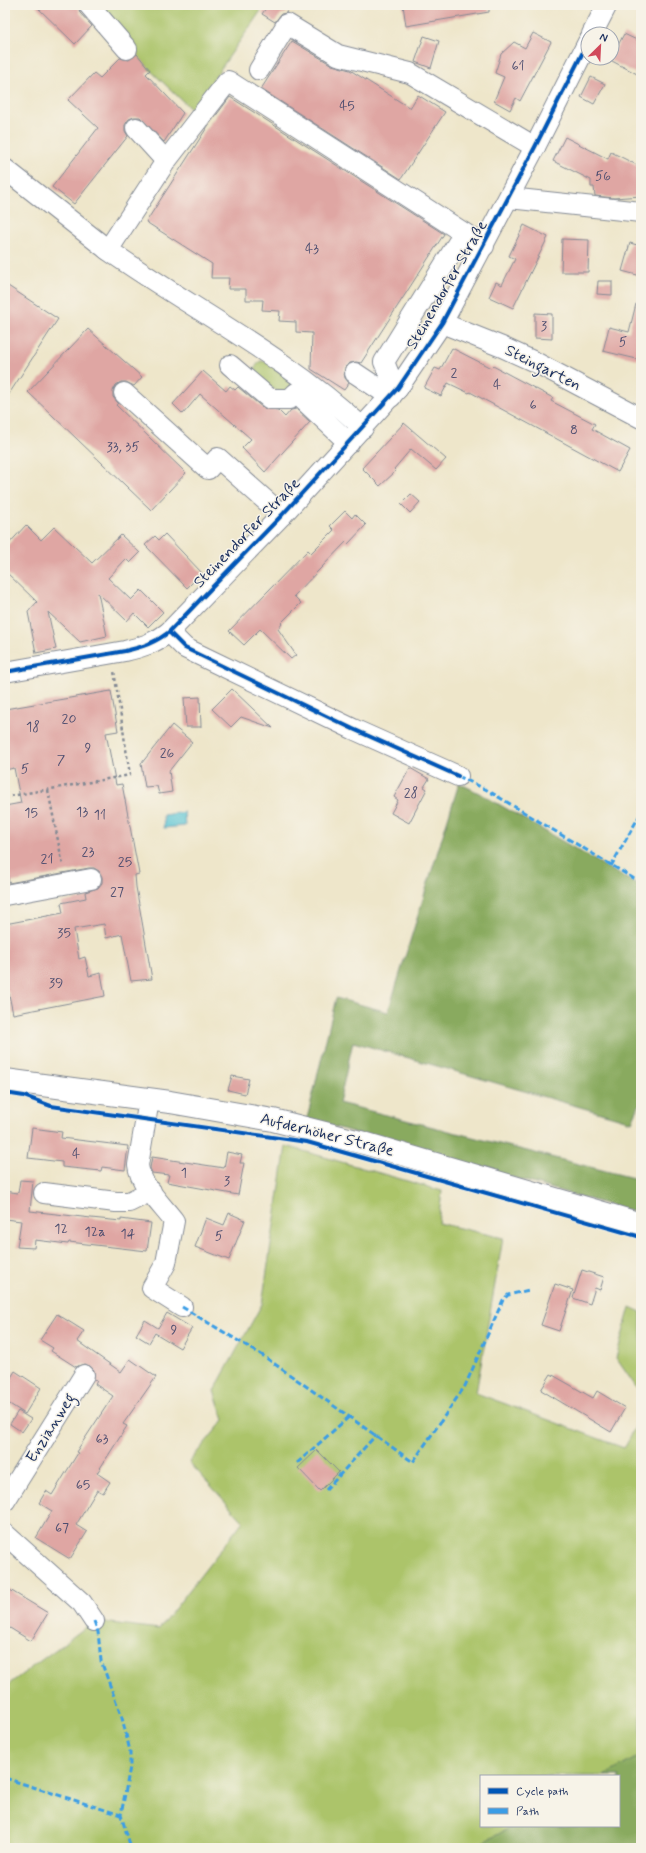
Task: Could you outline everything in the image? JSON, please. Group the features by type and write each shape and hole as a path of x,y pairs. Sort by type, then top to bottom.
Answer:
{"main road":[{"name":"Aufderhöher Straße","path":"5,1080 170,1102 273,1120 364,1143 641,1224"}],"street":[{"path":"89,5 128,50"},
{"path":"596,26 607,5"},
{"path":"258,70 287,24 338,55 410,73 535,147"},
{"name":"Steinendorfer Straße","path":"5,672 111,654 144,647 157,641 169,632 349,443 395,393 442,323 509,198 580,58"},
{"path":"108,250 166,161 228,81 484,246"},
{"path":"136,128 166,161"},
{"path":"5,168 108,250 146,277 261,350 336,403 363,428"},
{"path":"509,198 641,212"},
{"path":"395,393 392,379 384,362 464,233"},
{"name":"Steingarten","path":"442,323 496,344 534,362 641,418"},
{"path":"230,365 270,399 290,399 296,393 349,443"},
{"path":"355,373 395,393"},
{"path":"124,393 208,468 218,458 282,514"},
{"path":"169,632 185,648 353,729 458,776"},
{"path":"5,894 91,879"},
{"path":"149,1100 138,1164 140,1175 174,1221 166,1263 152,1288 182,1307"},
{"path":"44,1193 130,1202 151,1191"},
{"name":"Enzianweg","path":"5,1501 84,1375"},
{"path":"5,1534 82,1603 94,1621"}],"path":[{"path":"5,797 130,775 111,654"},
{"path":"48,790 66,883"}],"green space":[{"path":"94,5 265,5 192,110 150,70"},
{"path":"260,361 271,362 294,383 284,395 249,375"},
{"path":"459,783 483,795 641,887 641,1101 632,1122 353,1042 339,1103 641,1180 641,1214 307,1119 336,998 388,1012"},
{"path":"286,1146 442,1191 438,1223 503,1238 476,1393 624,1448 641,1416 641,1756 606,1775 480,1775 480,1827 512,1827 474,1848 5,1848 5,1687 94,1621 159,1629 243,1521 189,1462 224,1420 214,1391 262,1304"},
{"path":"630,1307 641,1312 641,1394 616,1358"},
{"path":"641,1755 641,1848 473,1848 511,1827 620,1827 620,1775 606,1775"}],"water":[{"path":"184,812 185,826 164,828 163,815"}],"building":[{"path":"35,5 78,5 80,13 92,26 75,44"},
{"path":"268,5 291,5 286,13 281,14 275,22 262,14"},
{"path":"403,5 489,5 489,12 406,26"},
{"path":"533,33 551,42 520,101 516,98 510,110 494,101 504,77 495,73 501,54 514,42 525,48"},
{"path":"624,34 641,42 641,76 620,65 620,41"},
{"path":"424,36 439,41 431,68 415,62"},
{"path":"292,41 332,65 350,70 410,108 418,95 445,112 401,179 261,89"},
{"path":"137,54 150,70 146,74 183,113 164,142 140,117 129,119 125,125 125,131 128,136 74,204 52,187 98,128 68,100 94,73 100,78 120,58 129,60"},
{"path":"591,77 605,84 594,104 581,97"},
{"path":"230,97 444,234 361,363 350,363 345,367 345,378 349,383 344,390 311,369 312,333 296,332 296,322 279,321 280,311 262,310 263,300 246,300 246,289 228,289 229,278 211,278 212,264 146,222 208,126"},
{"path":"565,137 608,159 611,152 641,167 641,196 614,198 595,196 594,187 591,187 591,180 553,161"},
{"path":"524,225 548,237 513,308 489,297 496,282 502,285 515,259 509,256"},
{"path":"562,239 589,240 588,272 561,272"},
{"path":"630,243 641,246 641,276 622,271"},
{"path":"598,281 612,281 612,295 597,294"},
{"path":"5,284 58,319 5,400"},
{"path":"636,304 641,305 641,360 603,351 609,327 629,332"},
{"path":"535,313 552,314 552,339 535,338"},
{"path":"88,329 142,377 134,386 126,382 121,382 116,385 113,391 113,397 118,403 116,405 186,473 151,510 28,392"},
{"path":"452,348 491,368 493,366 553,398 551,401 595,424 592,429 630,450 618,472 470,392 469,393 448,383 441,396 424,388 435,368 440,370"},
{"path":"203,371 226,391 230,386 235,390 238,387 263,408 278,410 285,417 291,410 296,409 310,422 265,472 242,448 251,439 200,394 183,414 173,404"},
{"path":"404,423 446,459 436,470 411,449 394,469 396,471 380,486 362,468"},
{"path":"411,494 420,502 410,513 401,504"},
{"path":"345,511 352,518 355,514 366,525 348,544 346,542 294,596 301,603 281,623 282,624 278,629 296,655 291,659 260,629 244,645 229,631 308,550 311,553 334,530 330,526"},
{"path":"26,525 41,540 54,527 92,563 121,535 140,553 130,563 126,559 108,578 131,600 141,590 163,612 148,627 134,613 127,621 98,593 107,636 80,642 48,612 56,649 36,653 28,612 37,602 5,571 5,548"},
{"path":"165,534 202,573 187,588 145,545 155,536 159,540"},
{"path":"232,689 273,728 241,717 231,727 212,709"},
{"path":"111,691 118,731 106,733 116,785 122,784 139,874 135,875 136,887 152,979 131,981 122,934 106,938 104,924 74,929 79,959 85,957 89,976 101,973 105,996 13,1014 8,990 5,991 5,924 63,913 61,903 86,898 85,892 98,888 102,883 102,877 99,871 94,868 89,868 9,883 5,863 5,806 21,803 14,768 5,770 5,709"},
{"path":"200,697 201,727 186,727 184,698"},
{"path":"172,725 192,742 169,771 172,792 159,794 157,786 145,787 141,764"},
{"path":"410,768 429,779 424,787 427,789 409,823 391,813 398,800 394,797"},
{"path":"232,1076 249,1079 245,1094 228,1090"},
{"path":"32,1128 62,1132 61,1138 128,1146 125,1170 102,1167 101,1171 62,1167 62,1162 28,1158"},
{"path":"227,1152 242,1155 240,1163 244,1163 238,1195 167,1182 169,1175 152,1173 150,1168 152,1157 224,1168"},
{"path":"20,1180 33,1181 30,1211 151,1223 147,1251 69,1242 68,1244 35,1240 34,1248 17,1247 21,1221 5,1219 5,1191 18,1193"},
{"path":"229,1213 245,1220 229,1260 195,1247 206,1218 224,1225"},
{"path":"582,1270 604,1277 600,1290 595,1288 590,1304 573,1298"},
{"path":"555,1284 573,1290 559,1331 541,1325"},
{"path":"167,1313 192,1328 180,1348 155,1333 149,1343 136,1335 145,1320 158,1328"},
{"path":"57,1314 84,1331 77,1341 121,1372 130,1359 156,1377 123,1424 127,1426 97,1473 110,1482 103,1493 97,1490 76,1525 87,1532 70,1559 36,1538 52,1511 39,1503 46,1491 52,1495 78,1453 76,1452 113,1396 95,1384 97,1381 94,1379 94,1370 90,1366 84,1364 76,1367 51,1351 53,1348 40,1340"},
{"path":"15,1371 41,1388 25,1414 5,1401 5,1387"},
{"path":"551,1374 593,1398 597,1391 625,1408 611,1432 541,1390"},
{"path":"18,1411 31,1419 22,1432 10,1424"},
{"path":"317,1450 339,1472 320,1491 298,1468"},
{"path":"5,1587 48,1613 31,1641 5,1625"}],"marked path":[{"path":"458,776 487,790 641,883"},
{"path":"611,866 641,813"},
{"path":"182,1307 262,1355 413,1462 465,1386 503,1300 508,1295 529,1290"},
{"path":"297,1463 350,1416"},
{"path":"326,1490 376,1435"},
{"path":"94,1621 98,1632 101,1661 122,1718 130,1751 130,1767 121,1815 131,1848"},
{"path":"5,1778 121,1815"}],"cycle path":[{"path":"5,672 125,651 143,646 159,639 169,632 282,515 398,388 442,323 535,147 580,58"},
{"path":"169,632 185,648 353,729 458,776"},
{"path":"5,1093 24,1096 51,1106 307,1142 641,1237"}]}
